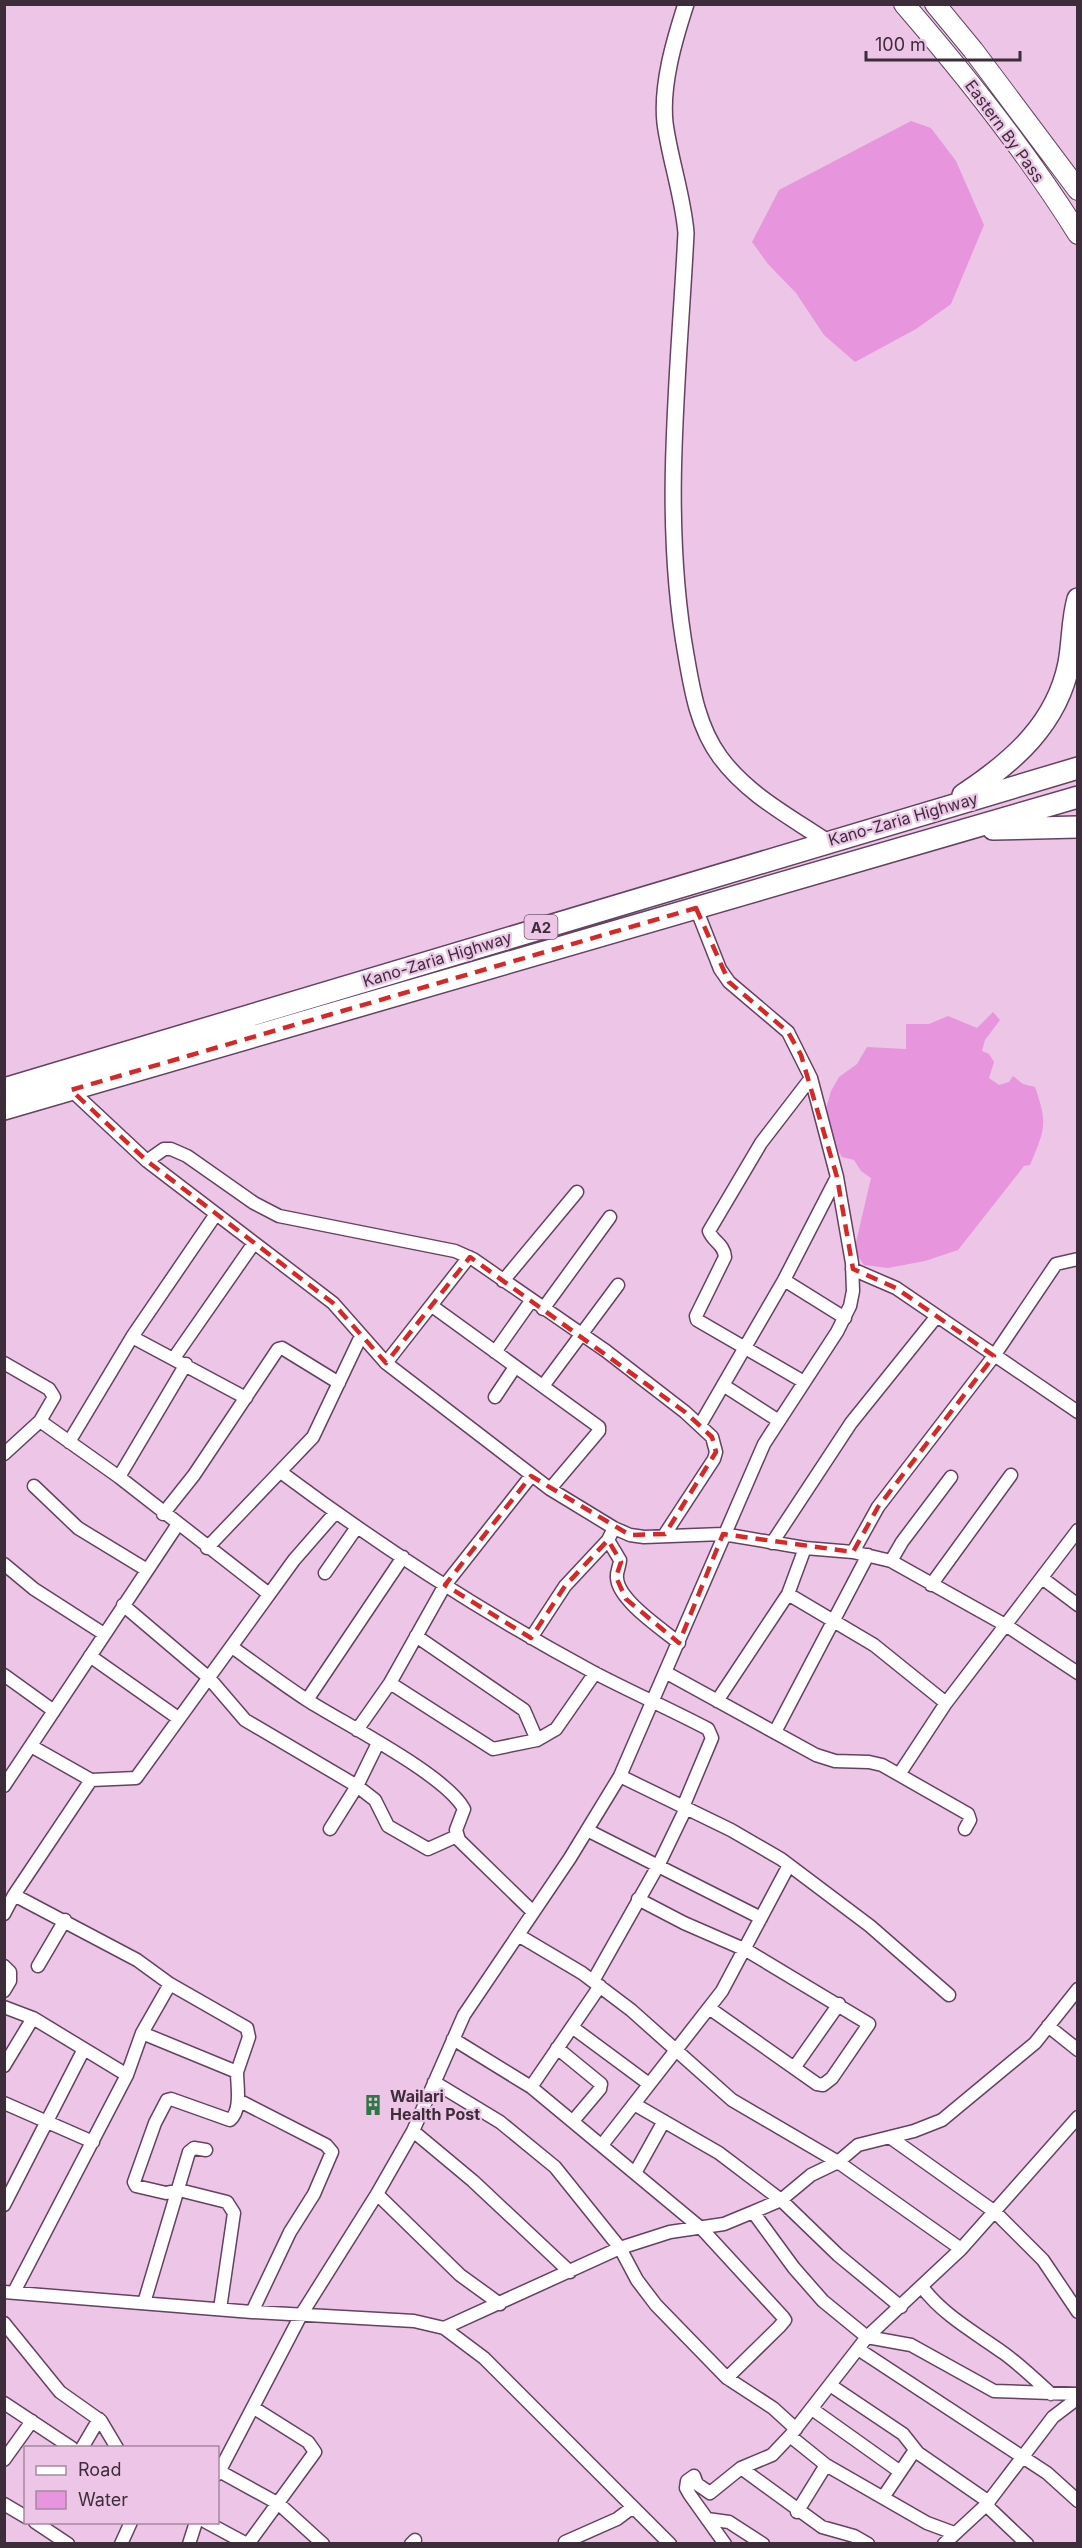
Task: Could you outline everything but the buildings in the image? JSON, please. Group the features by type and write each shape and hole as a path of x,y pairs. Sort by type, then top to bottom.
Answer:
{"highway":[{"path":"945,807 994,774 1040,730 1054,710 1070,660 1077,599"},
{"name":"Kano-Zaria Highway","path":"4,1089 826,841 1077,768"},
{"name":"Kano-Zaria Highway","path":"4,1109 1077,797"},
{"path":"957,831 1077,827"}],"main road":[{"name":"Eastern By Pass","path":"904,4 966,76 1010,133 1077,234"},
{"name":"Eastern By Pass","path":"935,4 980,59 1077,190"}],"street":[{"path":"686,4 676,37 665,93 666,123 684,208 686,233 672,460 677,602 694,703 719,755 738,779 826,841"},
{"path":"219,2471 301,2315 377,2194 413,2131 464,2015 587,1830 620,1776 679,1643 723,1534 764,1444 845,1318 853,1291 852,1269 837,1177 811,1078 788,1032 724,976 696,908"},
{"path":"804,1382 696,1318 725,1257 722,1246 712,1238 709,1231 760,1143 811,1078"},
{"path":"71,1090 147,1161 333,1303 386,1363 531,1476 615,1528 630,1535 723,1534 806,1548 853,1552 891,1561 1007,1626 1077,1672"},
{"path":"147,1161 164,1149 171,1149 187,1156 254,1203 279,1216 455,1251 469,1257 632,1370 700,1425 712,1437 716,1452 714,1459 665,1534"},
{"path":"700,1425 784,1280 837,1177"},
{"path":"503,1281 577,1192"},
{"path":"69,1442 132,1337 216,1214"},
{"path":"543,1309 610,1217"},
{"path":"174,1358 254,1244"},
{"path":"386,1363 469,1257"},
{"path":"853,1552 878,1507 994,1356 1056,1264 1077,1259"},
{"path":"852,1269 896,1288 1077,1412"},
{"path":"784,1280 845,1318"},
{"path":"543,1386 618,1285"},
{"path":"495,1352 531,1301"},
{"path":"432,1306 599,1427 599,1431 550,1489"},
{"path":"772,1543 851,1423 937,1317"},
{"path":"207,1548 282,1473 313,1437 361,1336"},
{"path":"132,1337 246,1398"},
{"path":"163,1514 194,1475 275,1351 282,1348 339,1383"},
{"path":"4,1363 53,1393 54,1397 40,1421 4,1454"},
{"path":"119,1478 186,1364"},
{"path":"495,1396 515,1367"},
{"path":"723,1386 779,1421"},
{"path":"40,1421 119,1478 269,1594"},
{"path":"282,1473 335,1513 531,1638 595,1673 708,1729 711,1733 685,1808 659,1864 638,1899 572,2027 531,2087"},
{"path":"931,1584 1011,1475"},
{"path":"357,1730 390,1683 445,1585 531,1476"},
{"path":"891,1561 902,1542 951,1478"},
{"path":"34,1486 78,1528 147,1570"},
{"path":"31,1746 92,1780 136,1778 269,1594 335,1513"},
{"path":"4,1786 178,1524"},
{"path":"325,1573 357,1527"},
{"path":"531,1638 565,1586 608,1540 615,1528"},
{"path":"900,1773 946,1703 1007,1626 1077,1530"},
{"path":"608,1540 620,1560 616,1577 626,1599 679,1643"},
{"path":"717,1701 788,1594 806,1548"},
{"path":"775,1731 868,1555"},
{"path":"307,1700 403,1557"},
{"path":"4,1564 34,1588 104,1634"},
{"path":"1042,1578 1077,1605"},
{"path":"788,1594 835,1620 889,1656 946,1703"},
{"path":"123,1605 209,1678 245,1720 357,1786 375,1800 388,1826 425,1848 431,1849 457,1836 464,1809 457,1797 378,1743 307,1700 232,1647"},
{"path":"416,1636 524,1710 537,1740"},
{"path":"90,1656 178,1718"},
{"path":"665,1672 825,1759 869,1762 900,1773 939,1800 968,1814 970,1820 965,1829"},
{"path":"390,1683 493,1749 537,1740 556,1729 595,1673"},
{"path":"4,1675 54,1711"},
{"path":"330,1829 357,1786 378,1743"},
{"path":"620,1776 767,1850 870,1926 950,1995"},
{"path":"4,1914 14,1895 92,1780"},
{"path":"587,1830 659,1864 761,1918"},
{"path":"457,1836 533,1912"},
{"path":"602,2145 709,2008 746,1950 789,1865"},
{"path":"14,1895 137,1960 170,1984 247,2028 249,2037 237,2072 238,2100 234,2117 230,2120 171,2099 164,2104 155,2123 134,2182 136,2186 166,2193 179,2190 227,2202 232,2207 234,2213 220,2309"},
{"path":"638,1899 684,1923 746,1950 867,2021 868,2027 832,2078 823,2085 794,2068 709,2008"},
{"path":"38,1966 65,1920"},
{"path":"518,1935 596,1984 676,2049 732,2100 838,2162 961,2249"},
{"path":"4,1966 10,1972 10,1981 4,1991"},
{"path":"170,1984 142,2033 127,2075 93,2142 9,2292 252,2312 414,2321 444,2328 484,2358 670,2544"},
{"path":"444,2328 620,2248 670,2232 702,2229 782,2200 811,2175 838,2162 858,2145 870,2140 891,2138 942,2120 961,2107 1031,2048 1077,1989"},
{"path":"794,2068 839,2004"},
{"path":"4,2007 33,2018 127,2075"},
{"path":"4,2066 33,2018"},
{"path":"1048,2026 1077,2050"},
{"path":"572,2027 649,2084"},
{"path":"142,2033 237,2072"},
{"path":"453,2039 531,2087 702,2229 785,2320 727,2378"},
{"path":"557,2048 601,2084 600,2089 573,2121"},
{"path":"4,2205 84,2049"},
{"path":"434,2082 500,2122 547,2160 570,2184 620,2248 647,2295 727,2378 773,2408 793,2433 826,2464 927,2523 954,2533"},
{"path":"238,2100 326,2145 332,2152 321,2180 290,2232 252,2312"},
{"path":"4,2103 93,2142"},
{"path":"634,2103 719,2153 782,2200 838,2255 901,2307"},
{"path":"725,2544 690,2495 686,2488 687,2481 694,2476 697,2484 710,2493 741,2468 772,2455 793,2433 867,2337 961,2249 1077,2117"},
{"path":"634,2173 664,2121"},
{"path":"413,2131 473,2181 570,2272"},
{"path":"891,2138 995,2212 1043,2260 1077,2312"},
{"path":"144,2303 189,2152 194,2148 206,2150"},
{"path":"377,2194 460,2275 500,2304"},
{"path":"753,2212 794,2268 823,2301 867,2337 911,2344 994,2391 1077,2396"},
{"path":"922,2287 933,2301 960,2324 1013,2360 1051,2394"},
{"path":"4,2323 60,2392 99,2419 116,2446"},
{"path":"858,2349 1047,2473 1077,2501"},
{"path":"830,2385 909,2438 915,2450 988,2504 1028,2544"},
{"path":"944,2544 988,2504 1060,2410 1077,2396"},
{"path":"4,2419 9,2406 69,2446"},
{"path":"208,2524 248,2544 315,2452 308,2442 254,2408"},
{"path":"812,2409 899,2472"},
{"path":"83,2446 99,2419"},
{"path":"4,2460 32,2421"},
{"path":"884,2496 915,2450"},
{"path":"797,2512 826,2464"},
{"path":"741,2468 797,2512 822,2528 854,2536 868,2544"},
{"path":"219,2474 279,2504 323,2544"},
{"path":"4,2504 24,2516"},
{"path":"565,2542 617,2519 629,2510 636,2510"},
{"path":"707,2519 729,2522 764,2544"},
{"path":"36,2524 61,2542"},
{"path":"121,2544 131,2524"},
{"path":"189,2544 196,2524"}],"highlighted area":[{"path":"696,908 729,982 788,1032 801,1055 837,1177 853,1269 896,1288 994,1356 878,1507 853,1552 723,1534 679,1643 626,1599 616,1577 621,1562 608,1540 565,1586 531,1638 445,1585 531,1476 630,1535 665,1534 716,1452 712,1437 685,1412 470,1257 386,1363 333,1303 147,1161 71,1090"}],"water":[{"path":"911,121 931,128 956,161 984,225 951,304 916,329 855,362 824,335 796,293 768,264 752,242 779,190"},
{"path":"993,1012 1000,1020 985,1040 982,1051 989,1054 994,1062 989,1078 999,1085 1009,1082 1013,1076 1023,1084 1035,1087 1042,1110 1042,1134 1030,1165 1024,1166 958,1250 925,1261 888,1268 864,1265 854,1251 871,1178 861,1171 854,1160 842,1157 830,1138 825,1112 831,1091 839,1077 857,1064 867,1047 906,1049 906,1024 929,1024 948,1016 977,1028"}],"place":[{"name":"Wailari Health Post","path":"373,2105"}]}
